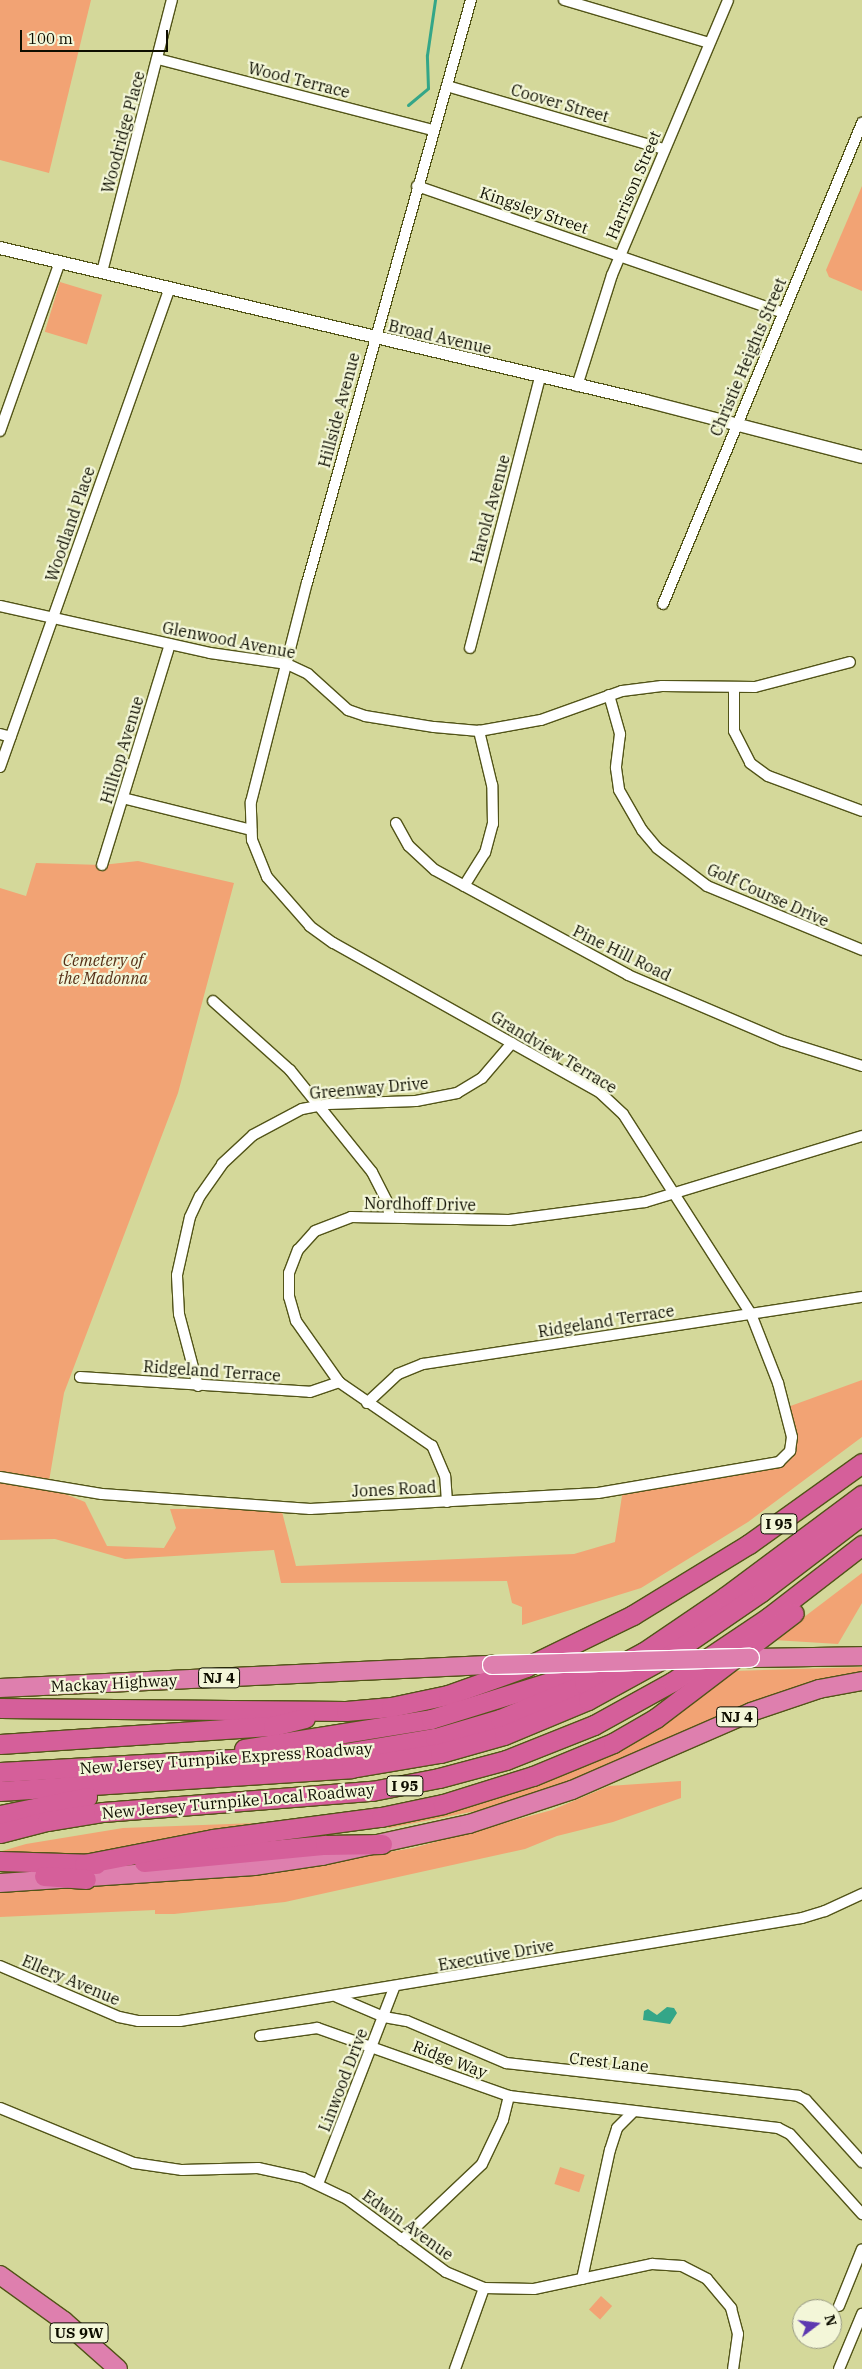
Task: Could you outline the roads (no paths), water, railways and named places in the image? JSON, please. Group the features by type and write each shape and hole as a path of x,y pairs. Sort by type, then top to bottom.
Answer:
{"highway":[{"name":"I 95","path":"0,1708 333,1712 391,1707 448,1695 505,1676 568,1649 712,1568 862,1463"},
{"name":"New Jersey Turnpike Express Roadway","path":"0,1772 294,1757 382,1748 457,1732 522,1711 584,1684 644,1652 725,1598 862,1495"},
{"name":"New Jersey Turnpike Express Roadway","path":"0,1791 187,1780 372,1765 440,1753 526,1727 608,1690 687,1644 862,1515"},
{"name":"New Jersey Turnpike Local Roadway","path":"0,1833 31,1824 125,1810 372,1791 439,1778 499,1762 569,1736 653,1694 746,1633 862,1545"},
{"path":"0,1873 85,1871 213,1839 413,1811 476,1796 562,1766 636,1731 690,1695 799,1609 842,1561"},
{"name":"NJ 4","path":"618,1662 862,1656"},
{"path":"154,1764 191,1755 365,1732 452,1714 618,1662"},
{"name":"Mackay Highway","path":"0,1688 438,1667 618,1662"},
{"name":"NJ 4","path":"382,1844 521,1809 606,1776 734,1718 819,1689 862,1681"},
{"path":"0,1716 88,1716 127,1709"},
{"path":"0,1744 273,1726 333,1712"},
{"path":"0,1815 66,1800 187,1780"},
{"path":"0,1840 31,1824"},
{"path":"0,1883 85,1871 325,1845 382,1844"},
{"path":"0,1861 85,1871"},
{"name":"US 9W","path":"0,2275 52,2311 118,2369"}],"street":[{"name":"Woodridge Place","path":"102,272 172,0"},
{"name":"Hillside Avenue","path":"251,830 251,802 287,664 374,338 471,0"},
{"path":"564,0 599,5 709,43"},
{"name":"Harrison Street","path":"577,386 620,255 728,0"},
{"name":"Wood Terrace","path":"158,59 433,130"},
{"name":"Coover Street","path":"447,86 664,149"},
{"name":"Christie Heights Street","path":"663,604 735,424 859,139 862,123"},
{"name":"Kingsley Street","path":"417,186 783,313"},
{"name":"Broad Avenue","path":"3,251 102,272 169,290 735,424 862,457"},
{"path":"0,431 60,262"},
{"name":"Woodland Place","path":"0,768 169,290"},
{"name":"Harold Avenue","path":"470,648 540,378"},
{"name":"Glenwood Avenue","path":"0,606 170,644 287,664 308,674 348,710 365,716 434,728 479,731 541,720 608,695 662,686 734,688 776,684 850,662"},
{"name":"Hilltop Avenue","path":"102,865 170,644"},
{"path":"734,688 734,731 750,763 768,776 862,811"},
{"name":"Golf Course Drive","path":"608,695 620,734 616,768 619,790 637,823 657,848 707,886 862,950"},
{"path":"464,886 485,852 493,824 492,785 479,731"},
{"path":"0,734 11,736"},
{"path":"123,798 251,830"},
{"name":"Pine Hill Road","path":"396,823 421,858 464,886 628,975 783,1041 862,1066"},
{"name":"Grandview Terrace","path":"251,830 253,846 267,877 310,926 333,943 512,1043 612,1102 675,1195 751,1314 778,1383 788,1420 792,1444 786,1457"},
{"path":"213,1001 278,1057 319,1105 372,1172 387,1202 390,1217"},
{"name":"Greenway Drive","path":"198,1386 182,1334 177,1295 179,1255 190,1217 210,1180 236,1150 282,1118 319,1105 416,1102 457,1092 482,1078 512,1043"},
{"name":"Nordhoff Drive","path":"447,1502 445,1476 432,1446 339,1382 300,1327 291,1308 288,1284 293,1261 306,1239 327,1224 351,1217 509,1220 675,1195 862,1136"},
{"name":"Ridgeland Terrace","path":"367,1403 398,1374 423,1364 862,1297"},
{"name":"Ridgeland Terrace","path":"80,1377 310,1392 339,1382"},
{"name":"Jones Road","path":"0,1477 102,1494 272,1507 310,1508 598,1494 772,1463 786,1457"},
{"name":"Executive Drive","path":"130,2019 180,2021 394,1988 802,1918 825,1911 862,1894"},
{"name":"Ellery Avenue","path":"0,1966 130,2019"},
{"name":"Linwood Drive","path":"318,2184 394,1988"},
{"name":"Crest Lane","path":"337,1997 384,2017 407,2021 506,2063 798,2096 806,2100 862,2162"},
{"name":"Ridge Way","path":"260,2036 317,2028 373,2045 509,2096 778,2128 790,2134 862,2214"},
{"path":"402,2240 482,2164 503,2120 509,2096"},
{"name":"Edwin Avenue","path":"0,2108 134,2163 182,2170 258,2168 318,2184 347,2199 446,2272 484,2288 517,2291 652,2264 667,2264 696,2272 716,2287 731,2308 738,2334 734,2369"},
{"path":"582,2279 610,2150 617,2128 633,2112"},
{"path":"842,2299 862,2249"},
{"path":"455,2369 484,2288"},
{"path":"838,2369 862,2314"}],"water":[{"path":"667,2007 674,2008 677,2013 670,2024 643,2020 644,2011 648,2009 657,2015"}],"waterway":[{"path":"408,105 428,88 427,55 435,0"}],"park label":[{"name":"Cemetery of the Madonna","path":"103,969"}]}
